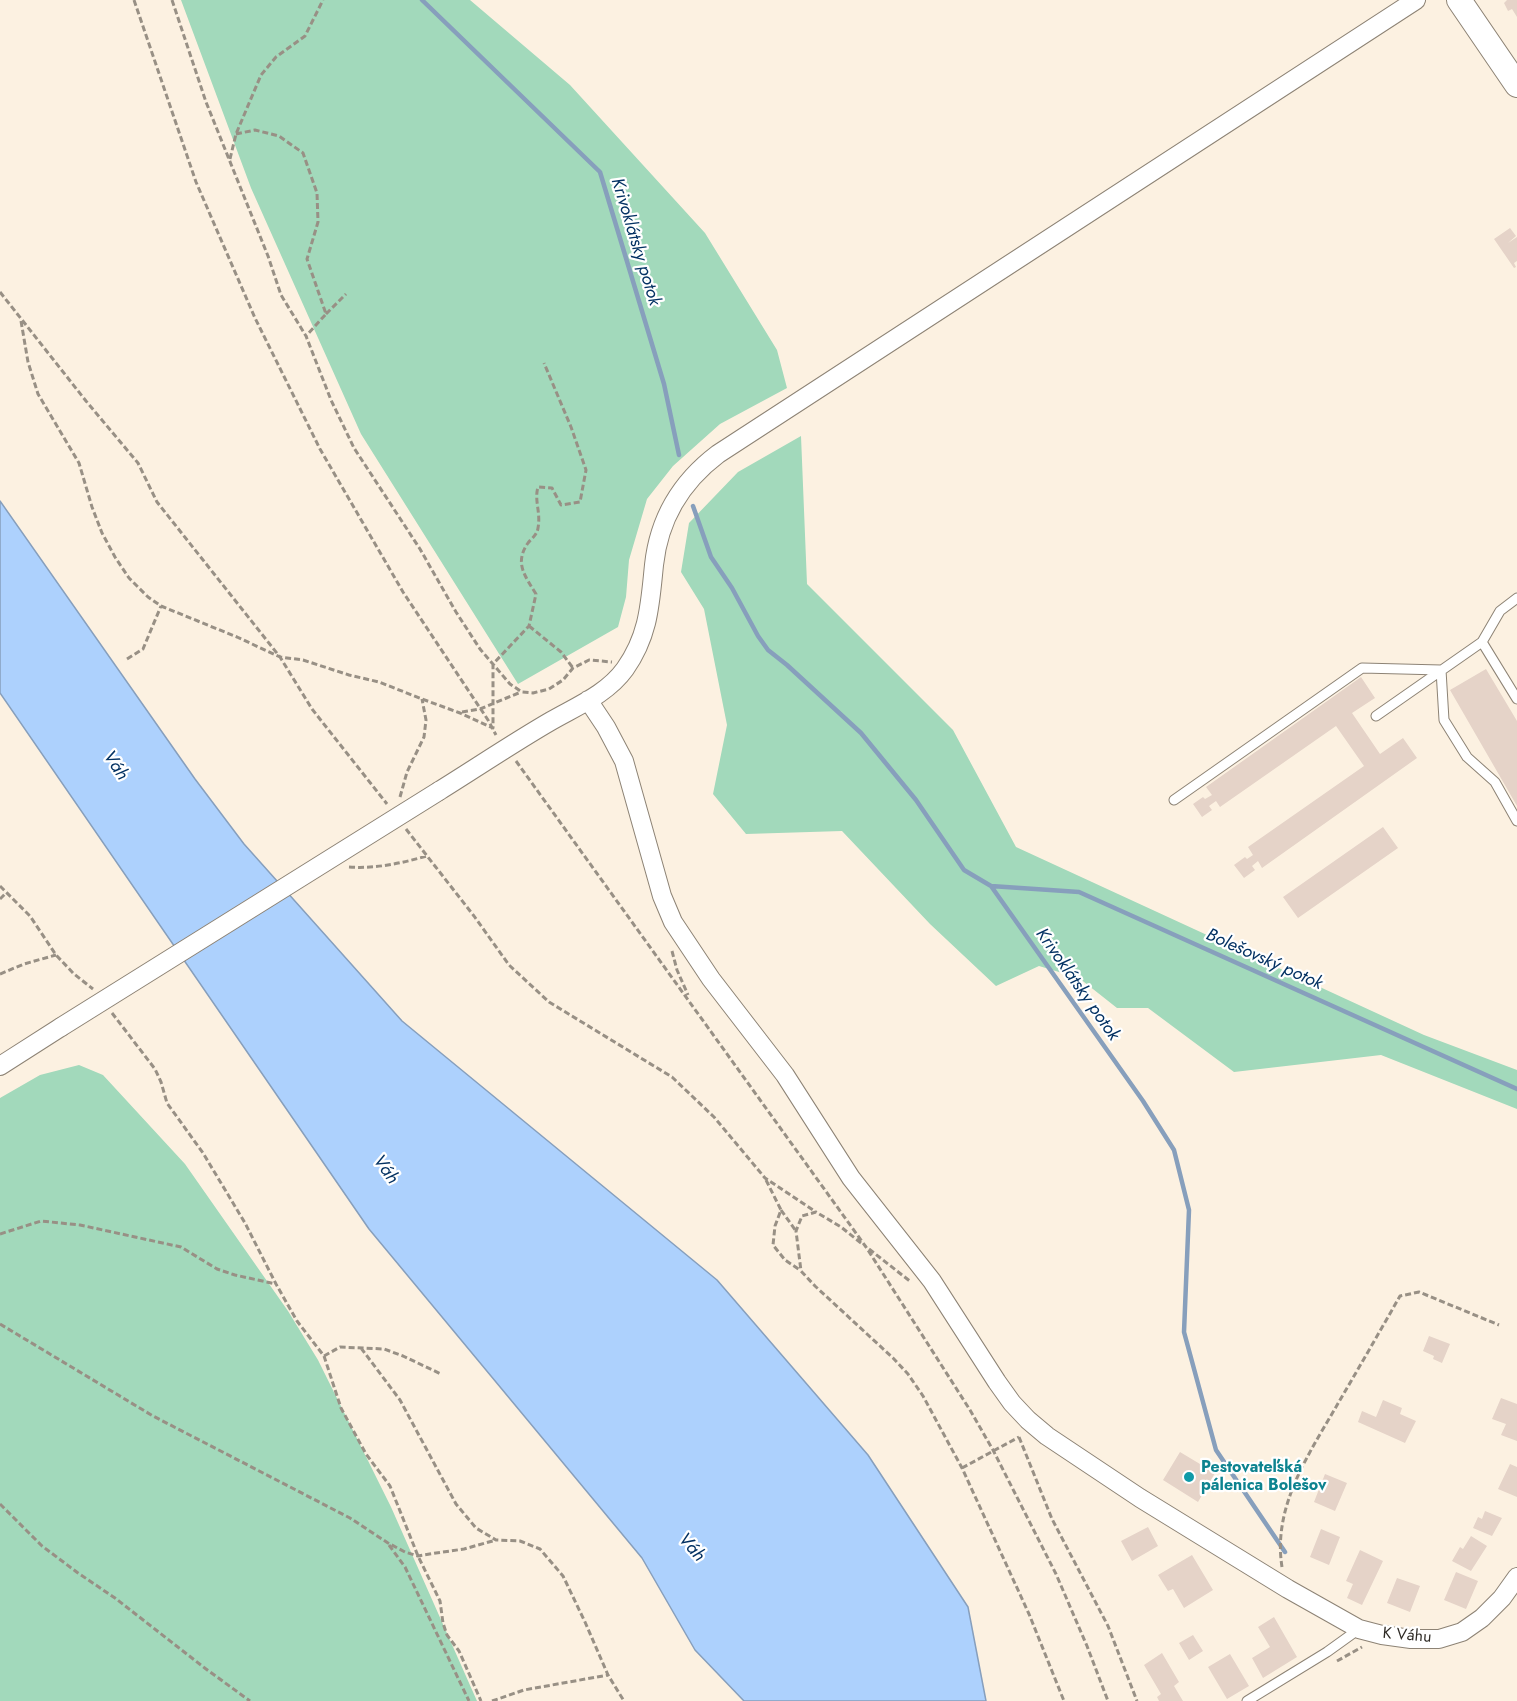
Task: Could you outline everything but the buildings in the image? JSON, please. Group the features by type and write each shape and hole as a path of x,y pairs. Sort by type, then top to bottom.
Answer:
{"main road":[{"path":"1459,0 1517,85"}],"street":[{"path":"0,1066 507,748 601,692 624,669 639,645 651,603 654,563 664,520 680,491 702,466 1416,0"},
{"name":"K Váhu","path":"588,700 624,761 662,897 673,922 711,979 785,1075 851,1178 932,1281 1012,1403 1047,1436 1140,1498 1359,1629 1411,1639 1439,1639 1462,1632 1482,1618 1503,1598 1517,1577"}],"lane":[{"path":"1376,716 1482,642 1500,611 1517,598"},
{"path":"1482,642 1517,699"},
{"path":"1174,800 1362,668 1441,670"},
{"path":"1441,670 1444,720 1467,757 1495,782 1517,821"},
{"path":"1247,1701 1327,1652 1359,1629"}],"path":[{"path":"134,0 196,182 255,318 321,449 403,592 500,742 507,748 866,1247 970,1410 1056,1574 1108,1701"},
{"path":"172,0 206,102 268,256 281,295 306,336 327,391 354,448 420,549 480,649 510,684 522,692"},
{"path":"230,161 236,134 261,75 276,57 305,36 323,0"},
{"path":"236,134 255,130 279,136 303,153 317,194 318,222 307,259 326,314"},
{"path":"0,292 138,463 157,502 280,657 312,709 389,807"},
{"path":"306,336 346,294"},
{"path":"21,319 27,362 38,394 79,463 92,507 115,557 129,578 148,597 161,606 280,657 303,660 379,682 493,728"},
{"path":"493,728 493,664 529,626 536,594 523,573 520,559 527,544 538,532 540,515 536,494 538,487 552,488 561,505 580,501 586,470 544,363"},
{"path":"126,659 143,649 161,606"},
{"path":"529,626 561,652 573,668"},
{"path":"460,713 480,709 522,692 533,693 549,689 563,680 573,668 589,660 614,663 624,669"},
{"path":"399,799 407,772 424,737 426,720 422,699"},
{"path":"402,824 509,965 549,1002 672,1077 714,1117 765,1178 781,1210 796,1231 801,1271"},
{"path":"342,864 348,867 364,868 397,864 427,856"},
{"path":"0,886 30,916 56,955 100,997"},
{"path":"0,899 6,893"},
{"path":"673,922 669,931 673,956 683,986 693,1005"},
{"path":"0,974 56,955"},
{"path":"106,1006 155,1069 167,1103 203,1153 245,1223 297,1321 324,1356 341,1408 366,1454 390,1486 418,1556 440,1601 447,1635 459,1651 481,1701"},
{"path":"765,1178 841,1227 911,1282 923,1285 932,1281"},
{"path":"781,1210 775,1226 773,1245 785,1260 801,1271 893,1358 908,1374 923,1396 962,1468 1029,1614 1064,1701"},
{"path":"796,1231 802,1216 816,1212"},
{"path":"0,1234 41,1221 80,1225 181,1247 218,1269 276,1284"},
{"path":"1285,1586 1280,1555 1281,1534 1284,1514 1299,1473 1400,1296 1419,1292 1500,1325"},
{"path":"0,1324 153,1416 350,1518 405,1552 418,1556 464,1549 496,1540 520,1541 540,1549 563,1576 608,1675 624,1701"},
{"path":"324,1356 340,1347 384,1349 441,1374"},
{"path":"361,1348 400,1400 456,1504 476,1528 496,1540"},
{"path":"962,1468 1019,1437 1052,1519 1108,1626 1137,1701"},
{"path":"0,1504 42,1546 115,1598 250,1701"},
{"path":"388,1543 405,1567 470,1701"},
{"path":"492,1701 524,1690 608,1675"}],"green space":[{"path":"181,0 470,0 570,85 705,233 777,350 787,388 720,424 673,466 647,499 629,560 626,597 618,627 518,684 361,434 251,188"},
{"path":"801,436 807,584 953,730 1016,847 1424,1035 1517,1070 1517,1109 1381,1055 1234,1072 1148,1008 1117,1008 1079,978 1039,966 996,986 930,924 842,831 746,834 713,794 727,725 704,609 681,572 689,523 738,472"},
{"path":"79,1065 103,1075 185,1164 288,1311 318,1360 391,1507 477,1701 0,1701 0,1098 40,1075"}],"water":[{"name":"Váh","path":"0,501 195,779 244,844 402,1021 717,1280 868,1455 968,1607 986,1701 744,1701 695,1650 642,1558 369,1229 0,693"}],"waterway":[{"name":"Krivoklátsky potok","path":"422,0 600,172 664,384 679,455"},
{"name":"Krivoklátsky potok","path":"693,506 711,557 768,650 861,733 916,800 964,870 991,886 1143,1101 1174,1150 1189,1210 1184,1332 1216,1450 1285,1552"},
{"name":"Bolešovský potok","path":"991,886 1079,892 1517,1089"}],"place":[{"name":"Pestovateľská pálenica Bolešov","path":"1189,1477"}]}
